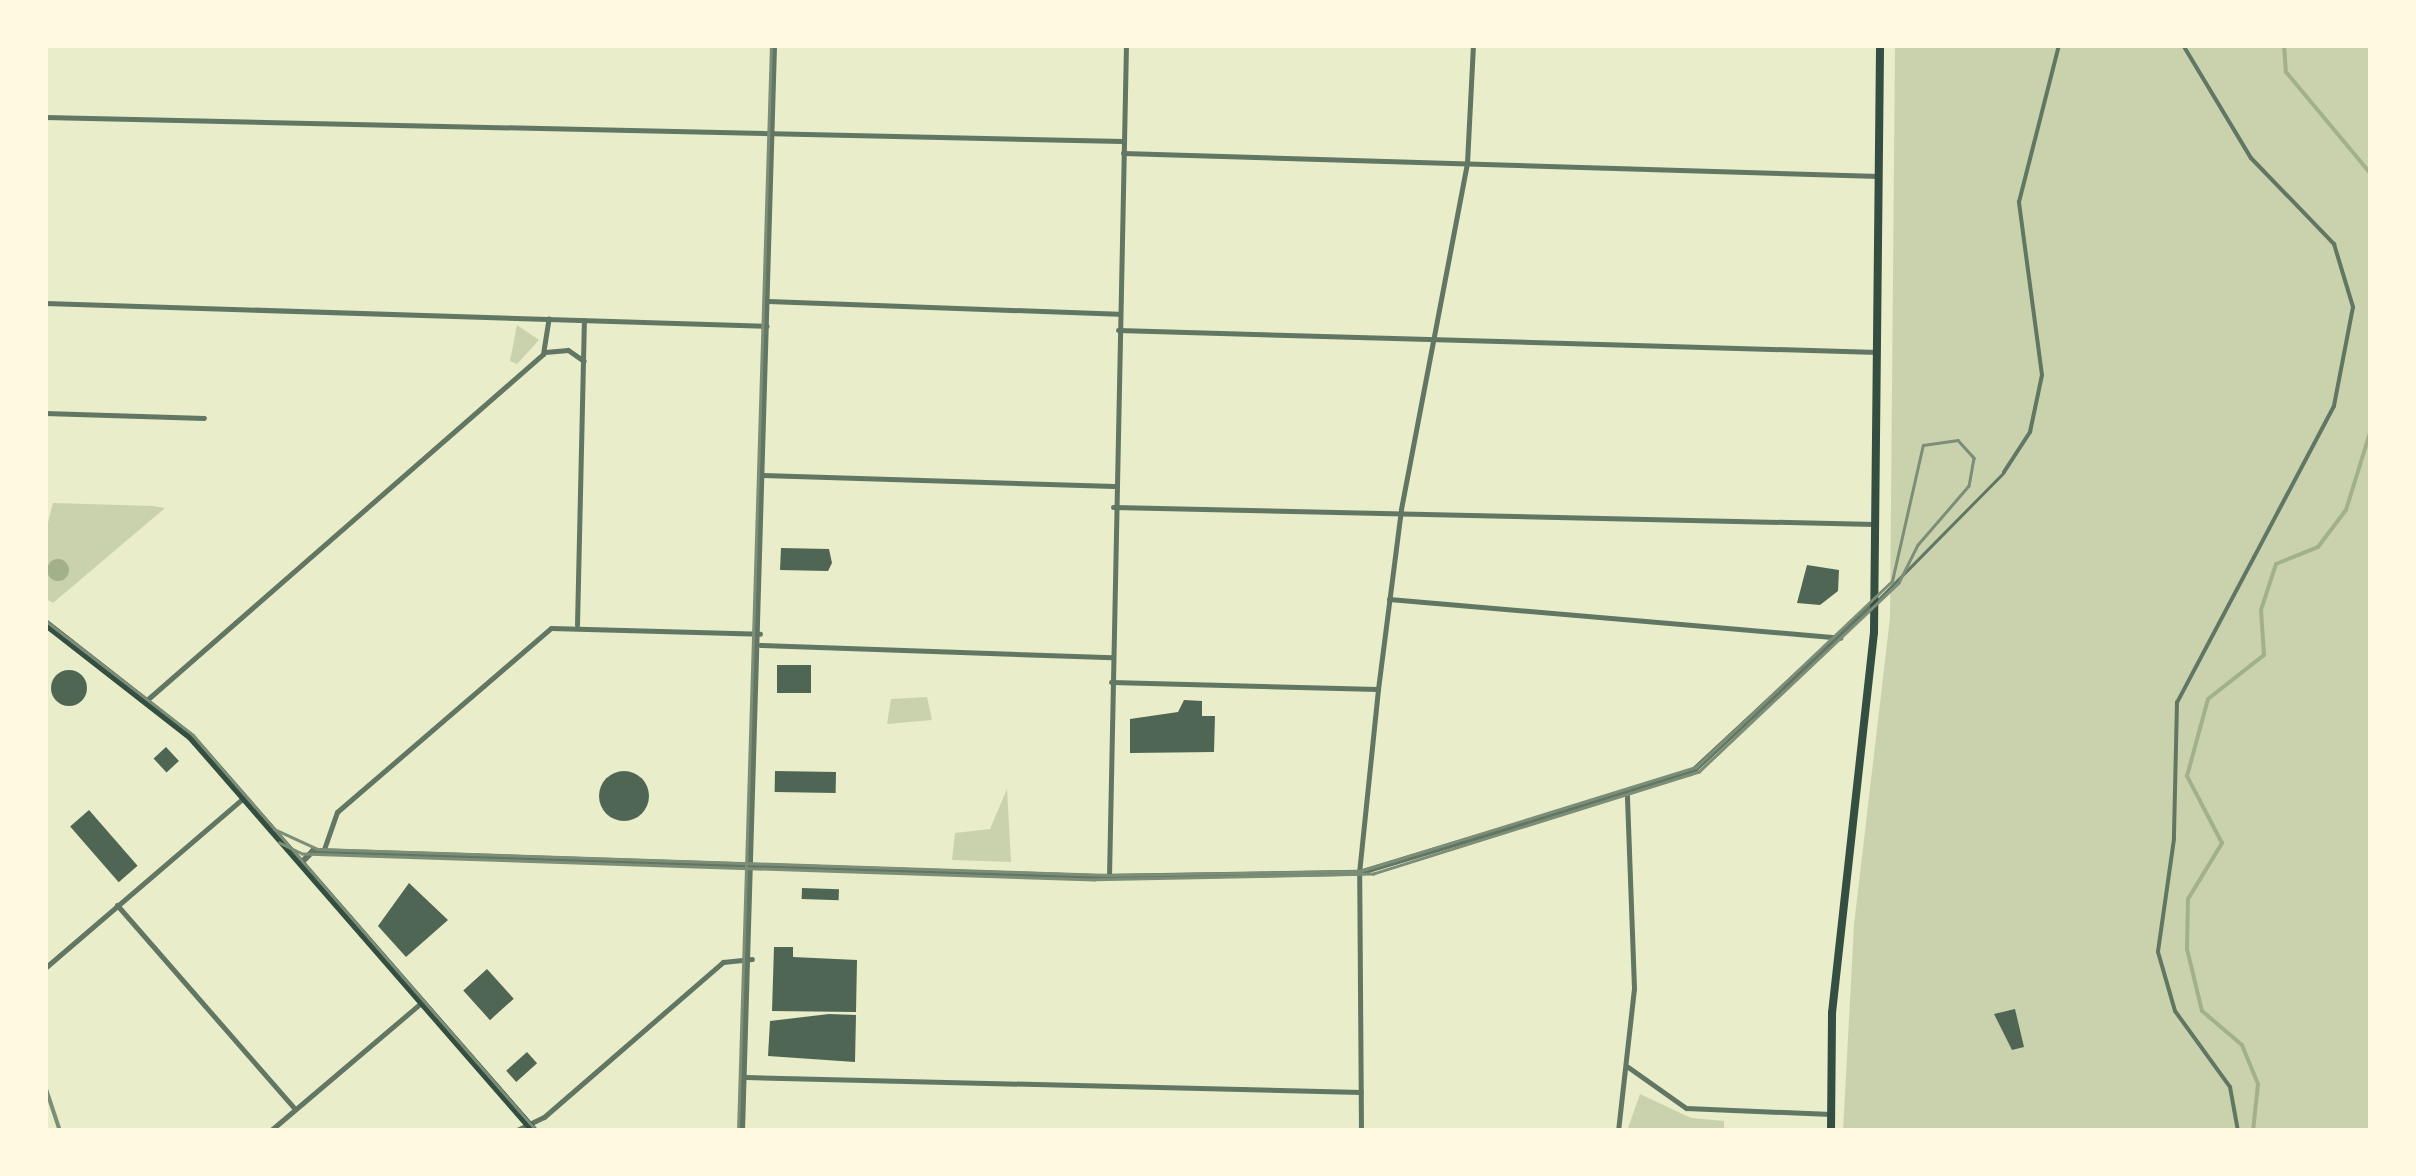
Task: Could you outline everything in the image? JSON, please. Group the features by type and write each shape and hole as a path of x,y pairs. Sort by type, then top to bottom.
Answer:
{"main road":[{"path":"1831,1131 1832,1013 1874,603 1880,45"},
{"path":"45,623 148,699 301,862 531,1128"}],"street":[{"path":"742,1131 752,959 774,45"},
{"path":"1109,877 1113,507 1126,45"},
{"path":"1362,1131 1360,873 1378,689 1400,509 1467,163 1474,45"},
{"path":"2004,472 2030,432 2042,374 2020,202 2059,45"},
{"path":"2183,45 2233,134 2334,244 2353,308 2334,406 2177,702 2158,952 2175,1011 2230,1087 2238,1131"},
{"path":"45,117 1124,142"},
{"path":"1123,153 1879,176"},
{"path":"768,302 1118,314"},
{"path":"45,303 767,326"},
{"path":"542,354 549,318"},
{"path":"577,626 584,320"},
{"path":"1118,330 1878,352"},
{"path":"148,699 542,354 558,348 584,362"},
{"path":"45,413 204,418"},
{"path":"764,475 1114,486"},
{"path":"1113,507 1400,509 1876,524"},
{"path":"1389,599 1840,638"},
{"path":"301,862 323,852 1109,877 1360,873 1627,795 1706,764 1874,603"},
{"path":"323,852 337,812 551,628 760,634"},
{"path":"760,645 1112,657"},
{"path":"1112,682 1378,689"},
{"path":"1618,1131 1628,1066 1627,795"},
{"path":"45,968 242,798"},
{"path":"117,905 295,1109"},
{"path":"515,1131 531,1128 723,962 752,959"},
{"path":"270,1131 420,1003"},
{"path":"1628,1066 1686,1108 1831,1114"},
{"path":"746,1077 1361,1092"}],"lane":[{"path":"1874,603 1909,578 2004,472"}],"shaded area":[{"path":"1895,45 2371,45 2371,1131 1843,1131 1854,925 1890,618"},
{"path":"517,325 539,340 517,364 510,361"},
{"path":"53,503 165,508 53,603 45,598 45,534"},
{"path":"58,559 66,562 66,578 58,581 50,578 47,570 50,562"},
{"path":"927,697 932,720 887,724 891,699"},
{"path":"1007,789 1011,862 952,860 955,833 990,829"},
{"path":"1640,1094 1691,1118 1724,1121 1724,1131 1627,1131"}],"building":[{"path":"781,548 829,549 832,563 828,571 780,570"},
{"path":"1807,565 1839,570 1838,591 1820,605 1797,603"},
{"path":"777,665 811,665 811,693 777,693"},
{"path":"69,670 81,676 87,688 81,700 69,706 57,700 51,688 57,676"},
{"path":"1184,700 1202,701 1202,716 1215,716 1214,752 1130,753 1130,719 1178,712"},
{"path":"166,747 179,761 167,772 154,759"},
{"path":"624,771 642,778 649,796 642,814 624,821 606,814 599,796 606,778"},
{"path":"775,771 836,772 836,793 775,792"},
{"path":"89,810 138,866 119,882 70,826"},
{"path":"409,883 448,920 406,957 378,926"},
{"path":"802,888 839,889 839,900 802,899"},
{"path":"774,947 793,947 793,957 857,960 856,1012 772,1011"},
{"path":"487,969 514,999 490,1020 463,990"},
{"path":"2015,1009 2024,1047 2012,1050 1994,1014"},
{"path":"856,1015 855,1062 768,1056 770,1021"},
{"path":"527,1052 537,1063 516,1082 506,1071"}],"waterway":[{"path":"2284,45 2286,72 2371,174"},
{"path":"2253,1131 2258,1084 2242,1045 2202,1011 2187,949 2188,899 2222,843 2187,776 2208,699 2264,655 2261,610 2276,564 2318,547 2346,510 2371,429"}],"tram line":[{"path":"738,1131 771,45"},
{"path":"274,829 318,849 1109,875 1360,871 1696,767 1892,581 1923,445 1958,440 1974,458 1969,486 1918,545 1899,583 1699,772 1374,874 1095,880 302,854 279,843"},
{"path":"45,620 193,735 537,1131"}],"railway":[{"path":"45,1086 60,1131"}]}
